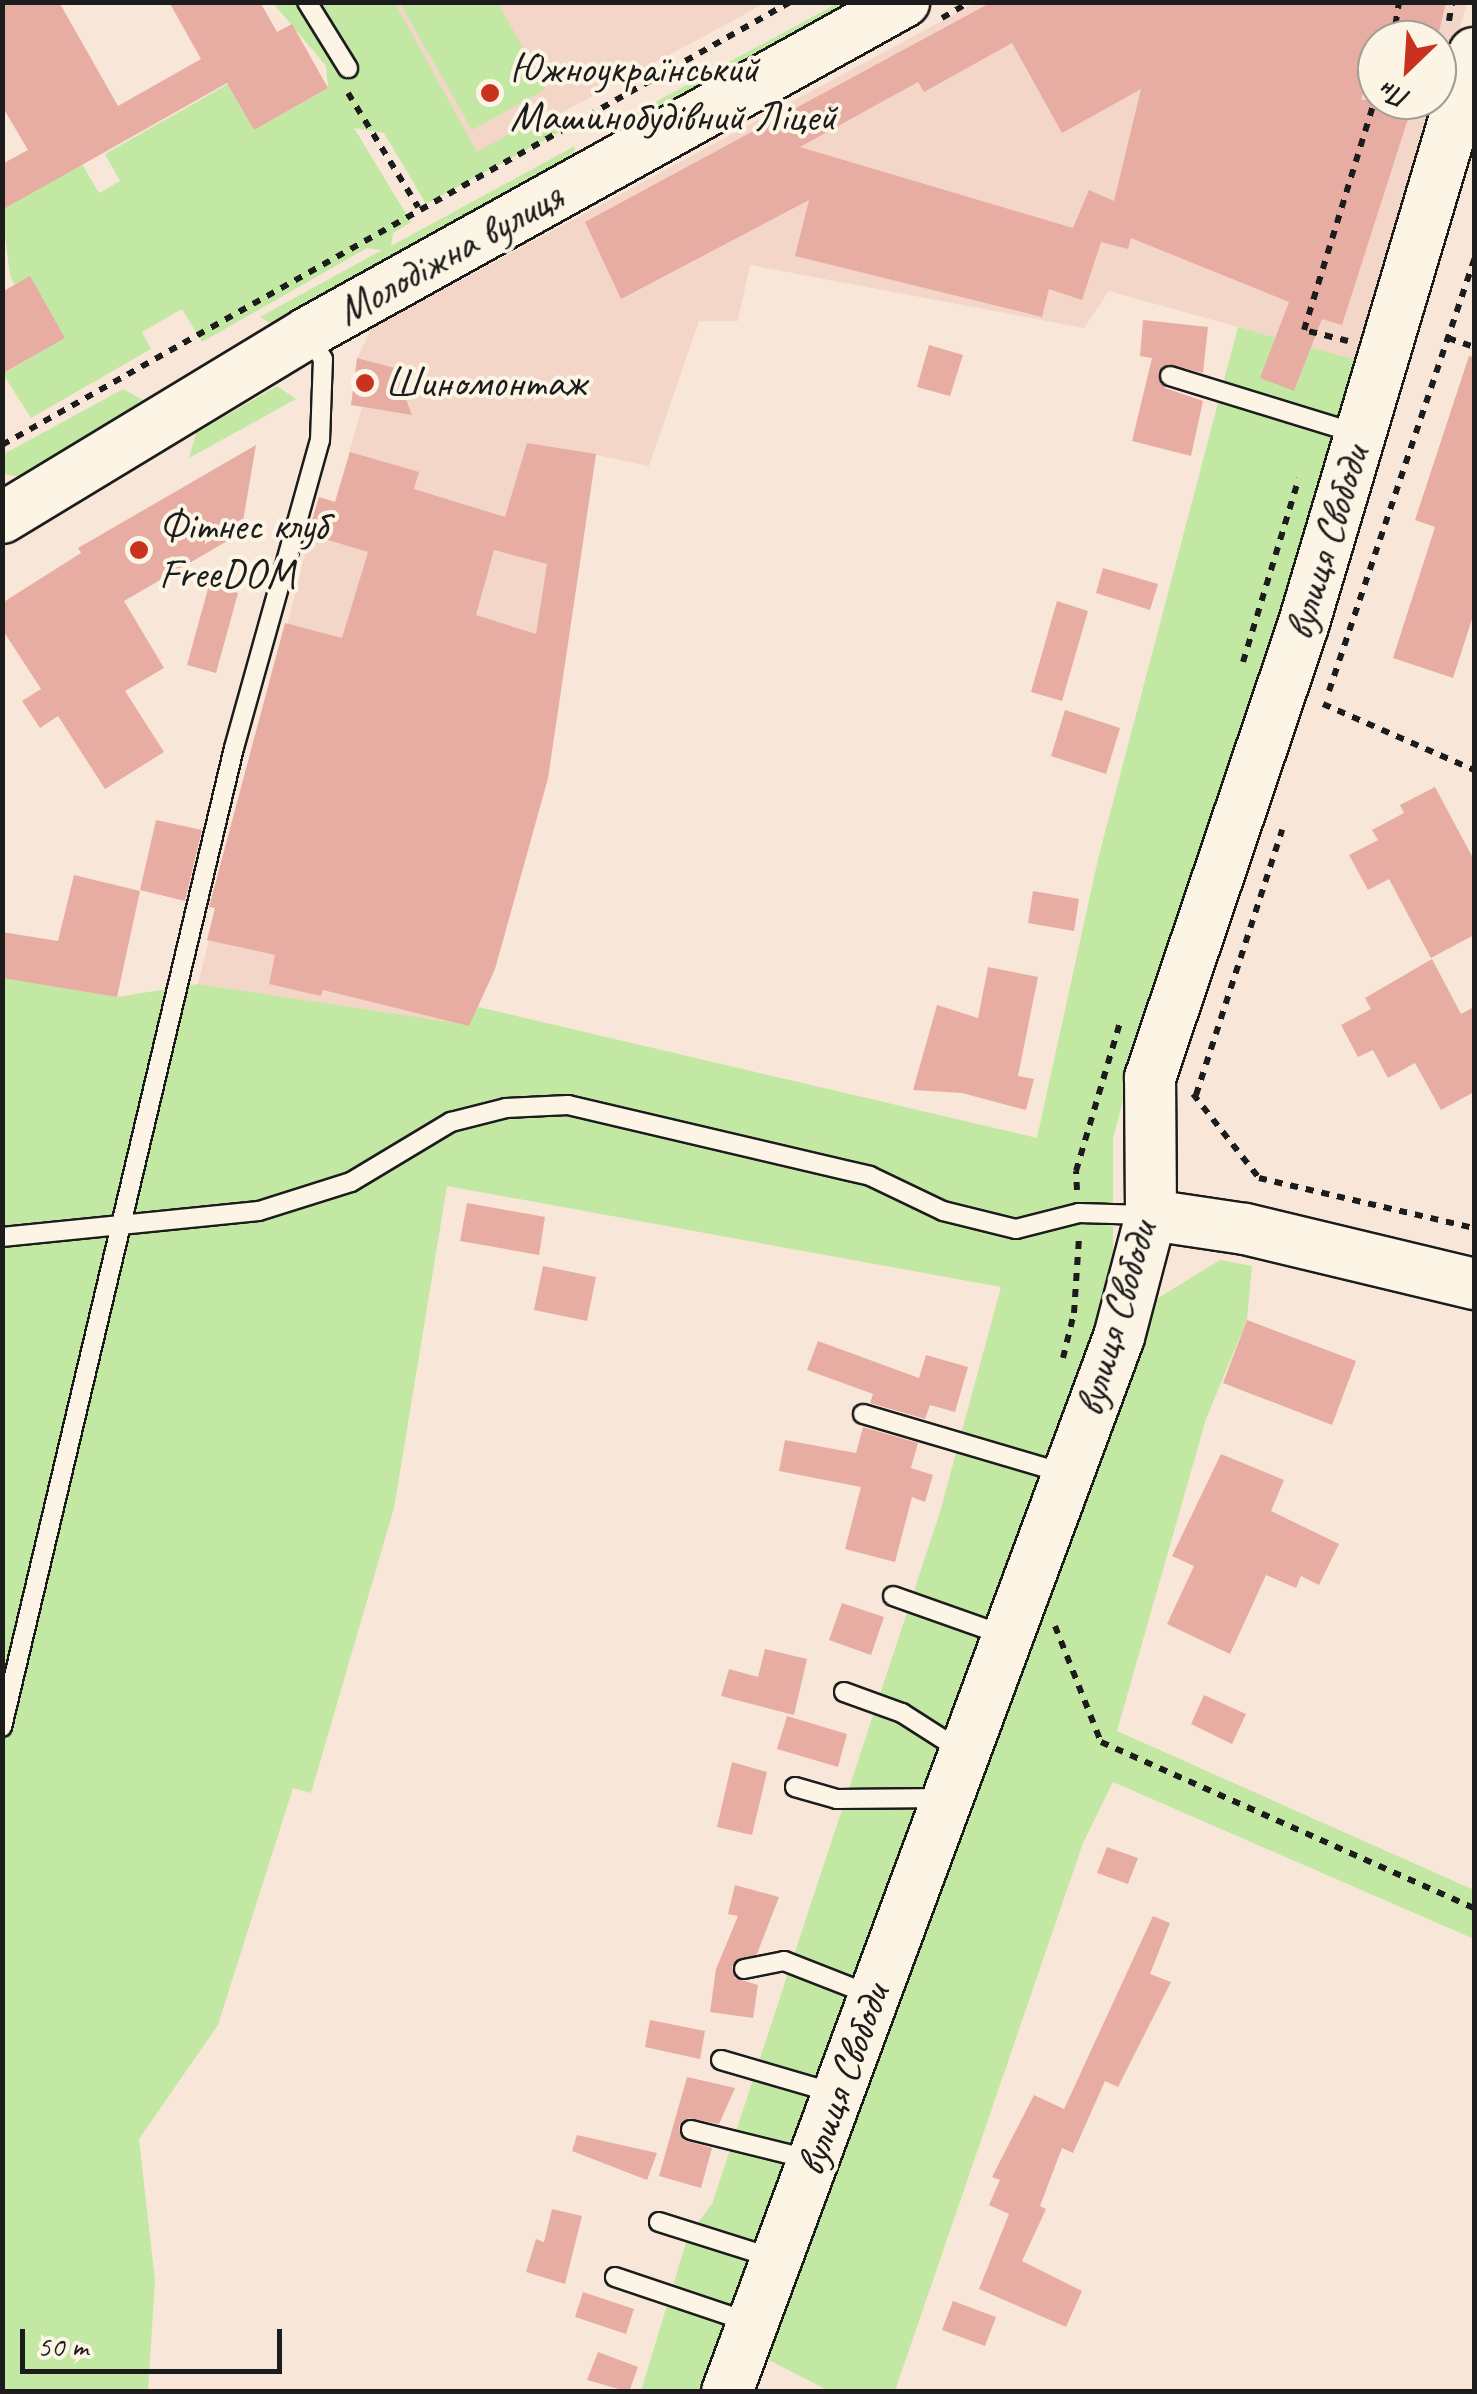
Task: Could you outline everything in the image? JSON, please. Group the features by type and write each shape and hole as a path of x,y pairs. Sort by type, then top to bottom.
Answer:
{"street":[{"name":"Молодіжна вулиця","path":"2,518 307,333 904,2"},
{"name":"вулиця Свободи","path":"727,2392 1119,1337 1151,1215 1128,1070 1303,626 1340,428 1474,53"},
{"path":"1151,1215 1244,1229 1474,1284"}],"lane":[{"path":"307,2 348,68"},
{"path":"2,1727 234,748 320,440 326,402 324,360 307,333"},
{"path":"1170,376 1340,428"},
{"path":"2,1238 120,1230 259,1210 350,1182 451,1122 506,1108 568,1104 870,1176 942,1211 1016,1229 1079,1213 1151,1215"},
{"path":"863,1414 1068,1474"},
{"path":"893,1596 1007,1637"},
{"path":"844,1692 902,1713 964,1752"},
{"path":"795,1788 838,1800 947,1798"},
{"path":"744,1969 784,1961 874,1996"},
{"path":"721,2060 837,2095"},
{"path":"691,2130 813,2160"},
{"path":"659,2222 776,2260"},
{"path":"615,2277 753,2323"}],"path":[{"path":"2,445 790,2"},
{"path":"345,88 418,208"},
{"path":"1355,342 1304,330 1369,120"},
{"path":"1318,720 1474,259"},
{"path":"1348,358 1360,326"},
{"path":"1448,338 1474,346"},
{"path":"1240,672 1340,428"},
{"path":"1324,701 1474,770"},
{"path":"1196,1095 1288,814"},
{"path":"1060,1372 1080,1269 1076,1170 1128,1070 1126,1008"},
{"path":"1128,1070 1196,1095 1259,1178 1474,1228"},
{"path":"1060,1609 1055,1627 1101,1742 1474,1908"}],"shaded area":[{"name":"Южноукраїнський Машинобудівний Ліцей","path":"334,3 766,3 429,184"},
{"path":"975,3 1467,3 1457,36 1457,20 1357,20 1357,120 1432,120 1360,361 1109,291 1084,328 750,265 738,321 699,321 649,466 596,455 548,778 495,969 469,1026 198,984 319,497 335,502 362,407 412,414 395,368 357,358 372,328"}],"green space":[{"path":"273,3 395,3 477,152 556,108 565,129 426,204 384,133 354,128 411,222 393,233 391,246 575,146 570,178 284,331 260,317 382,250 367,248 202,342 182,309 142,332 151,349 31,418 3,374 65,338 30,277 15,285 10,276 2,210 82,164 99,193 120,181 105,154 235,80 254,130 328,88 326,66"},
{"path":"400,3 498,3 546,89 472,130"},
{"path":"838,3 887,3 645,137 609,127"},
{"path":"1238,327 1360,361 1277,673 1130,1074 1113,1139 1113,1281 1098,1347 712,2391 641,2391 688,2236 712,2204 940,1512 1001,1287 447,1186 394,1508 311,1793 293,1788 218,2025 139,2139 155,2281 148,2391 3,2391 3,978 117,997 198,984 469,1025 478,1007 1037,1138 1098,859"},
{"path":"277,386 296,399 189,458 196,433"},
{"path":"123,389 150,404 28,478 3,474 2,455"},
{"path":"1220,1260 1252,1266 1247,1320 1206,1419 1117,1731 1474,1890 1474,1939 1113,1782 1083,1843 895,2391 829,2391 763,2357 1150,1303"}],"building":[{"path":"2,2 59,2 118,106 201,59 169,2 260,2 277,32 292,24 328,88 254,130 227,83 2,210 2,164 28,150 2,106"},
{"path":"992,2 1446,2 1442,20 1357,20 1357,120 1408,120 1342,325 1322,319 1294,391 1260,378 1289,302 1131,238 1128,249 1101,242 1082,300 1049,289 1042,317 795,256 809,200 621,299 585,222","holes":["1012,43 1062,133 1141,89 1114,201 1089,190 1073,228 800,147 918,82 924,92"]},
{"path":"30,276 65,338 2,374 2,292"},
{"path":"1143,320 1208,327 1203,373 1168,364 1158,373 1165,388 1203,401 1191,456 1132,441 1152,358 1140,356"},
{"path":"929,345 963,355 950,396 917,387"},
{"path":"1469,356 1474,357 1474,613 1453,678 1393,658 1435,527 1415,520"},
{"path":"357,358 395,368 412,415 351,405"},
{"path":"527,443 596,454 548,778 495,969 469,1026 323,990 321,996 269,984 275,955 207,940 215,908 209,907 285,623 342,638 368,552 308,534 319,497 335,502 350,452 419,472 414,489 505,517","holes":["494,550 547,564 536,634 476,615"]},
{"path":"256,445 241,533 124,601 164,668 125,691 164,752 105,789 58,716 40,728 22,701 41,689 2,629 2,603 81,553 78,548"},
{"path":"1103,568 1158,584 1150,610 1096,593"},
{"path":"209,585 238,593 216,673 187,665"},
{"path":"1057,601 1088,611 1062,701 1031,692"},
{"path":"1065,710 1120,728 1106,774 1051,756"},
{"path":"1435,787 1474,860 1474,935 1431,958 1389,879 1368,890 1349,855 1378,840 1372,830 1404,813 1400,805"},
{"path":"156,820 202,830 185,901 140,890"},
{"path":"74,875 140,891 117,997 2,978 2,932 58,941"},
{"path":"1033,891 1079,899 1074,931 1028,923"},
{"path":"1432,959 1461,1014 1474,1007 1474,1092 1441,1110 1415,1063 1388,1078 1373,1050 1358,1057 1341,1025 1371,1009 1365,998"},
{"path":"988,967 1038,977 1018,1076 1034,1079 1026,1110 962,1093 913,1090 937,1005 978,1018"},
{"path":"467,1203 545,1217 539,1255 460,1241"},
{"path":"543,1266 596,1277 587,1321 534,1310"},
{"path":"1247,1320 1356,1361 1332,1425 1223,1383"},
{"path":"818,1341 919,1378 926,1355 968,1367 955,1412 930,1405 925,1419 870,1403 873,1394 807,1370"},
{"path":"863,1427 918,1443 911,1468 933,1475 925,1502 912,1497 895,1562 845,1549 861,1487 779,1471 785,1440 856,1453"},
{"path":"1221,1454 1284,1480 1271,1511 1339,1544 1319,1585 1301,1576 1296,1588 1266,1575 1230,1654 1167,1624 1194,1566 1172,1556"},
{"path":"842,1603 884,1617 871,1655 829,1640"},
{"path":"765,1649 807,1659 794,1715 721,1696 729,1669 758,1677"},
{"path":"1204,1695 1246,1714 1232,1744 1191,1724"},
{"path":"787,1716 847,1734 838,1767 777,1749"},
{"path":"732,1762 767,1772 752,1835 717,1827"},
{"path":"1107,1847 1138,1858 1128,1884 1097,1873"},
{"path":"735,1885 779,1897 757,1954 732,1966 735,1978 758,1985 753,2018 710,2012 716,1969 738,1916 728,1914"},
{"path":"1153,1916 1170,1923 1150,1974 1171,1982 1118,2087 1105,2081 1073,2153 1062,2148 1040,2206 1046,2209 1022,2261 1082,2291 1066,2327 979,2289 1009,2214 989,2205 1000,2180 992,2177 1034,2095 1064,2109"},
{"path":"650,2020 705,2031 700,2059 645,2047"},
{"path":"687,2077 735,2088 719,2124 688,2118 679,2126 683,2140 712,2148 701,2188 659,2176"},
{"path":"577,2135 657,2153 647,2180 572,2151"},
{"path":"552,2209 582,2216 565,2284 526,2272 536,2239 544,2242"},
{"path":"583,2292 634,2309 626,2334 575,2317"},
{"path":"953,2301 996,2317 985,2346 942,2330"},
{"path":"598,2352 638,2367 629,2392 587,2380"}],"place":[{"name":"Южноукраїнський Машинобудівний Ліцей","path":"490,93"},
{"name":"Шиномонтаж","path":"365,383"},
{"name":"Фітнес клуб FreeDOM","path":"139,550"}]}
